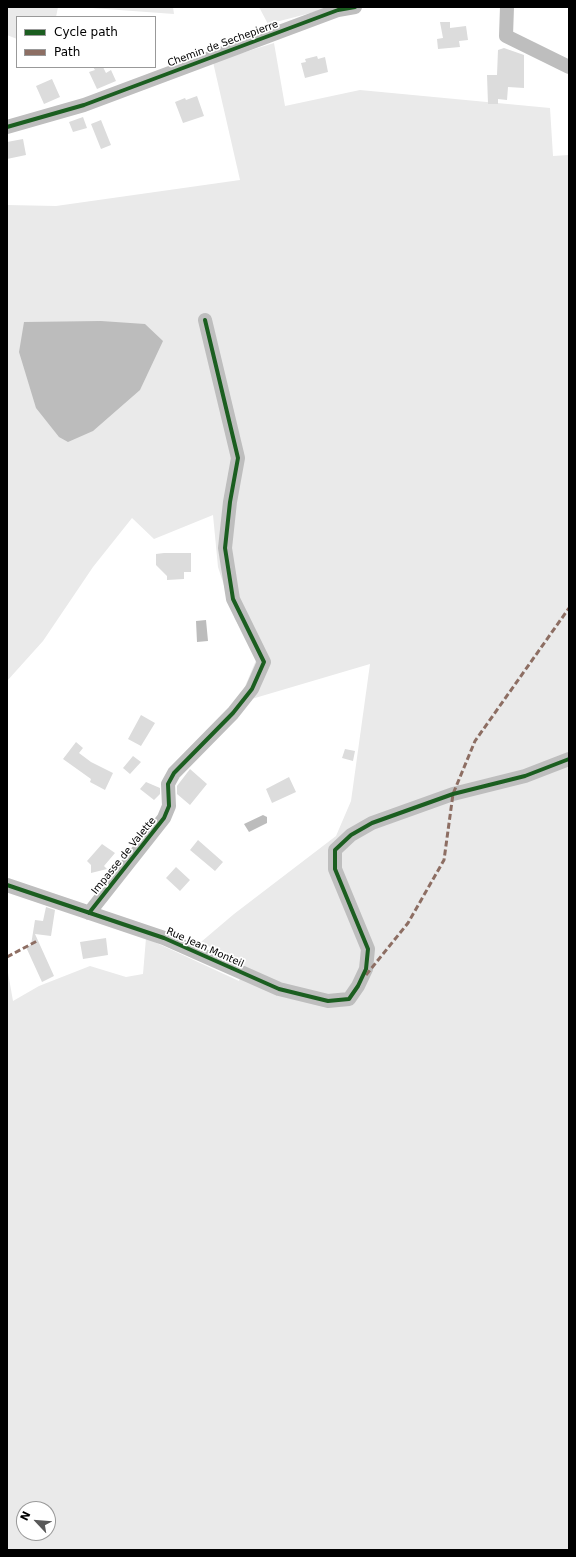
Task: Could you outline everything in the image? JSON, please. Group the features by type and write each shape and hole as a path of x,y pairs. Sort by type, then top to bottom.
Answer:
{"street":[{"name":"Chemin de Sechepierre","path":"7,127 84,105 338,10 354,7"},
{"path":"507,7 506,36 569,67"},
{"name":"Impasse de Valette","path":"89,913 164,818 169,806 168,784 174,773 232,713 252,689 264,662 233,599 225,548 230,502 238,458 205,320"},
{"name":"Rue Jean Monteil","path":"7,885 164,938 278,989 328,1001 349,999 358,986 366,969 368,949 335,869 335,850 351,835 372,823 453,794 526,776 569,759"}],"shaded area":[{"path":"7,7 58,7 56,16 16,16 16,39 7,35"},
{"path":"78,7 173,7 174,14"},
{"path":"259,7 334,7 268,24"},
{"path":"274,43 285,106 360,90 550,108 553,156 569,155 569,1550 7,1550 7,967 13,1001 39,986 90,966 126,977 143,974 146,938 239,981 245,966 201,942 234,914 336,836 351,801 370,664 238,703 257,658 235,619 218,567 213,515 154,539 132,518 93,567 43,641 7,681 7,205 56,206 240,180 213,62"},
{"path":"101,321 145,324 163,341 140,390 93,431 68,442 59,437 36,408 19,352 24,322"},
{"path":"206,620 208,641 197,642 196,621"},
{"path":"263,815 267,817 267,823 249,832 244,824"}],"building":[{"path":"440,22 450,22 450,28 466,26 468,40 459,41 460,47 438,49 437,39 443,38"},
{"path":"504,48 524,55 524,88 508,87 507,100 498,99 498,104 488,104 487,75 497,75 498,50"},
{"path":"317,56 318,59 325,57 328,72 305,78 301,63 306,62 305,59"},
{"path":"94,68 104,68 106,73 111,70 116,81 97,89 89,72 95,70"},
{"path":"52,79 60,97 44,104 36,86"},
{"path":"197,96 204,116 183,123 175,102 185,98 186,100"},
{"path":"83,117 87,128 73,132 69,122"},
{"path":"101,120 111,145 101,149 91,124"},
{"path":"23,139 26,155 7,159 7,142"},
{"path":"191,553 191,572 184,572 184,579 167,580 167,576 156,565 156,554"},
{"path":"141,715 155,723 141,746 128,739"},
{"path":"76,742 83,748 79,753 91,762 113,773 105,790 90,782 91,779 63,759"},
{"path":"345,749 355,751 353,761 342,758"},
{"path":"133,756 141,762 130,774 123,768"},
{"path":"190,769 207,784 190,805 177,794 177,786"},
{"path":"289,777 296,792 272,803 266,789"},
{"path":"146,782 160,788 160,794 154,800 140,789"},
{"path":"198,840 223,862 215,871 190,850"},
{"path":"102,844 115,853 104,866 107,869 91,873 91,865 87,861"},
{"path":"176,867 190,880 180,891 166,878"},
{"path":"46,907 55,910 51,936 35,934 54,976 42,982 26,947 31,945 35,920 43,921"},
{"path":"106,938 108,955 83,959 80,942"}],"marked path":[{"path":"366,975 408,923 444,860 453,794 475,741 569,608"},
{"path":"7,957 37,941"}],"cycle path":[{"path":"7,127 84,105 338,10 355,7"},
{"path":"89,913 164,818 169,806 168,784 174,773 233,713 252,689 264,662 233,599 225,548 230,502 238,458 205,320"},
{"path":"7,885 164,938 279,989 328,1001 349,999 358,986 366,969 368,949 335,869 335,850 351,835 372,823 453,794 525,776 569,759"}]}
